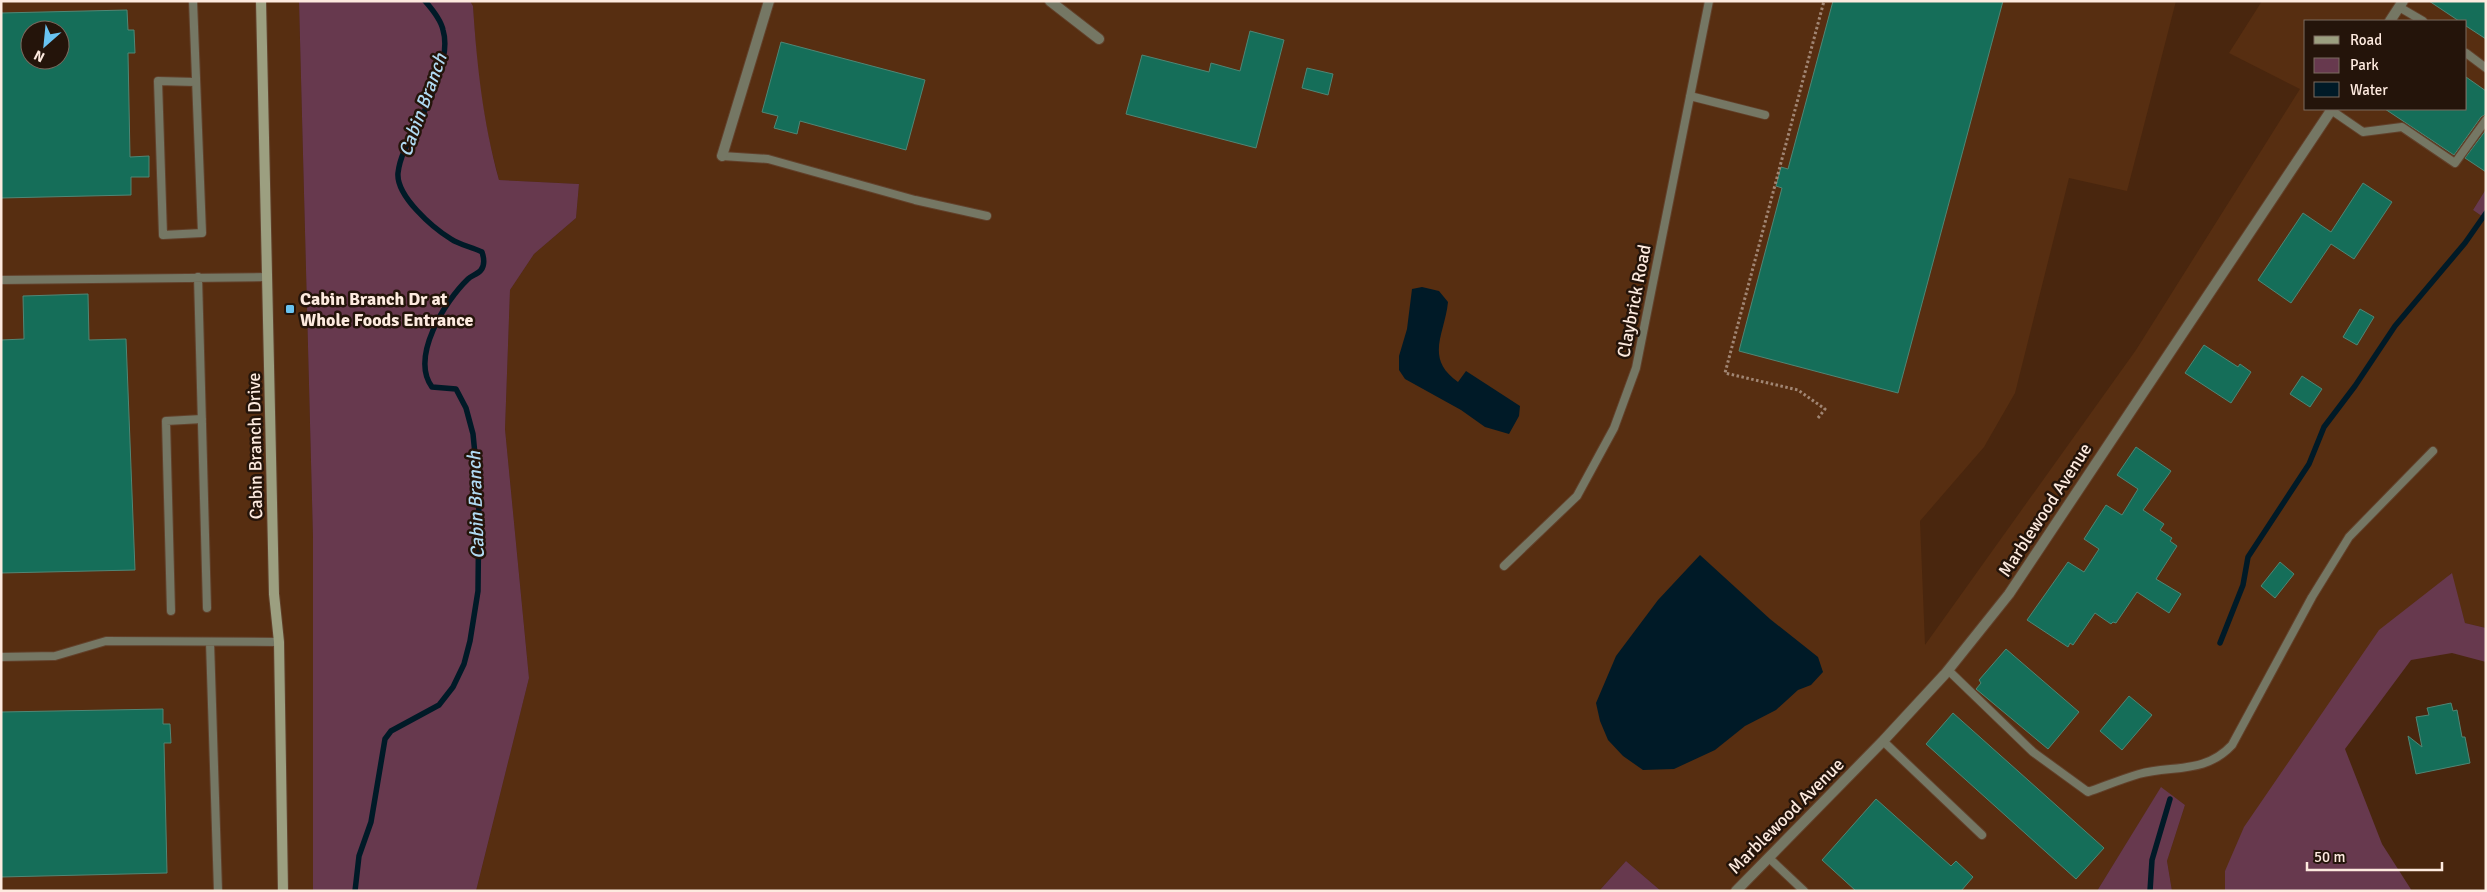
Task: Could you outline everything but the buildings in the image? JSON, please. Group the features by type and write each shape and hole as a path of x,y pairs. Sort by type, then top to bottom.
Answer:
{"street":[{"name":"Cabin Branch Drive","path":"261,1 274,594 279,642 283,891"},
{"path":"722,156 769,1"},
{"path":"1050,1 1099,39"},
{"path":"2391,20 2401,4"},
{"name":"Marblewood Avenue","path":"1736,891 1883,741 1948,670 2010,594 2331,110"}],"lane":[{"path":"193,1 202,233 162,235 158,82 195,82"},
{"name":"Claybrick Road","path":"1504,566 1577,496 1614,428 1636,368 1709,1"},
{"path":"2401,4 2422,20"},
{"path":"2467,54 2486,68"},
{"path":"1690,96 1765,115"},
{"path":"2333,110 2363,132 2402,127 2455,164 2486,120"},
{"path":"722,156 768,159 915,200 987,216"},
{"path":"198,277 207,608"},
{"path":"1,280 268,277"},
{"path":"171,610 166,421 202,419"},
{"path":"1948,670 2033,752 2088,792 2140,774 2200,765 2220,757 2232,745 2312,597 2349,537 2433,451"},
{"path":"1,657 55,656 106,641 279,642"},
{"path":"210,642 218,891"},
{"path":"1883,741 1982,835"},
{"path":"1769,858 1804,891"}],"path":[{"path":"1818,418 1825,409 1798,390 1725,373 1824,1"}],"shaded area":[{"path":"1,1 299,1 313,538 313,891 1,891"},
{"path":"470,1 2176,1 2127,191 2069,178 2015,393 1984,447 1920,521 1925,645 2136,350 2300,89 2229,53 2262,1 2486,1 2486,189 2473,210 2486,219 2486,628 2465,623 2451,573 2225,871 2225,891 2172,891 2167,861 2185,805 2161,788 2097,891 1661,891 1626,861 1599,891 476,891 529,678 505,429 510,290 534,254 576,218 579,184 499,180 489,140 478,79 473,6"}],"green space":[{"path":"299,1 470,1 473,6 476,51 485,115 499,180 579,184 576,218 534,254 510,290 505,429 529,678 476,891 313,891 313,538"},
{"path":"2486,189 2486,219 2473,210"},
{"path":"2452,573 2465,623 2486,628 2486,662 2452,653 2411,660 2345,749 2382,844 2412,891 2225,891 2225,871 2244,827 2379,630"},
{"path":"2161,787 2185,805 2167,861 2172,891 2097,891"},
{"path":"1626,861 1661,891 1599,891"}],"water":[{"path":"1422,287 1439,291 1448,302 1439,345 1439,355 1448,373 1458,382 1466,371 1520,406 1519,416 1509,434 1485,427 1461,410 1405,379 1399,370 1399,356 1407,329 1412,289"},
{"path":"1700,555 1770,619 1818,657 1823,672 1811,685 1798,690 1776,710 1745,726 1715,750 1674,769 1643,770 1623,756 1608,740 1600,721 1596,703 1616,656 1658,600"}],"waterway":[{"name":"Cabin Branch","path":"355,891 359,856 371,822 385,739 391,731 439,705 453,687 464,664 470,641 478,591 479,495 473,434 466,408 456,389 432,387 426,375 425,361 433,330 441,315 459,289 468,279 481,270 484,264 483,257 482,252 443,234 417,211 403,191 398,173 406,147 423,114 442,65 445,41 442,26 425,1"},
{"path":"2220,643 2243,585 2248,557 2309,464 2324,427 2355,386 2395,326 2465,243 2486,213"},
{"path":"2150,891 2152,860 2170,799"}],"place":[{"name":"Cabin Branch Dr at Whole Foods Entrance","path":"290,309"}]}
